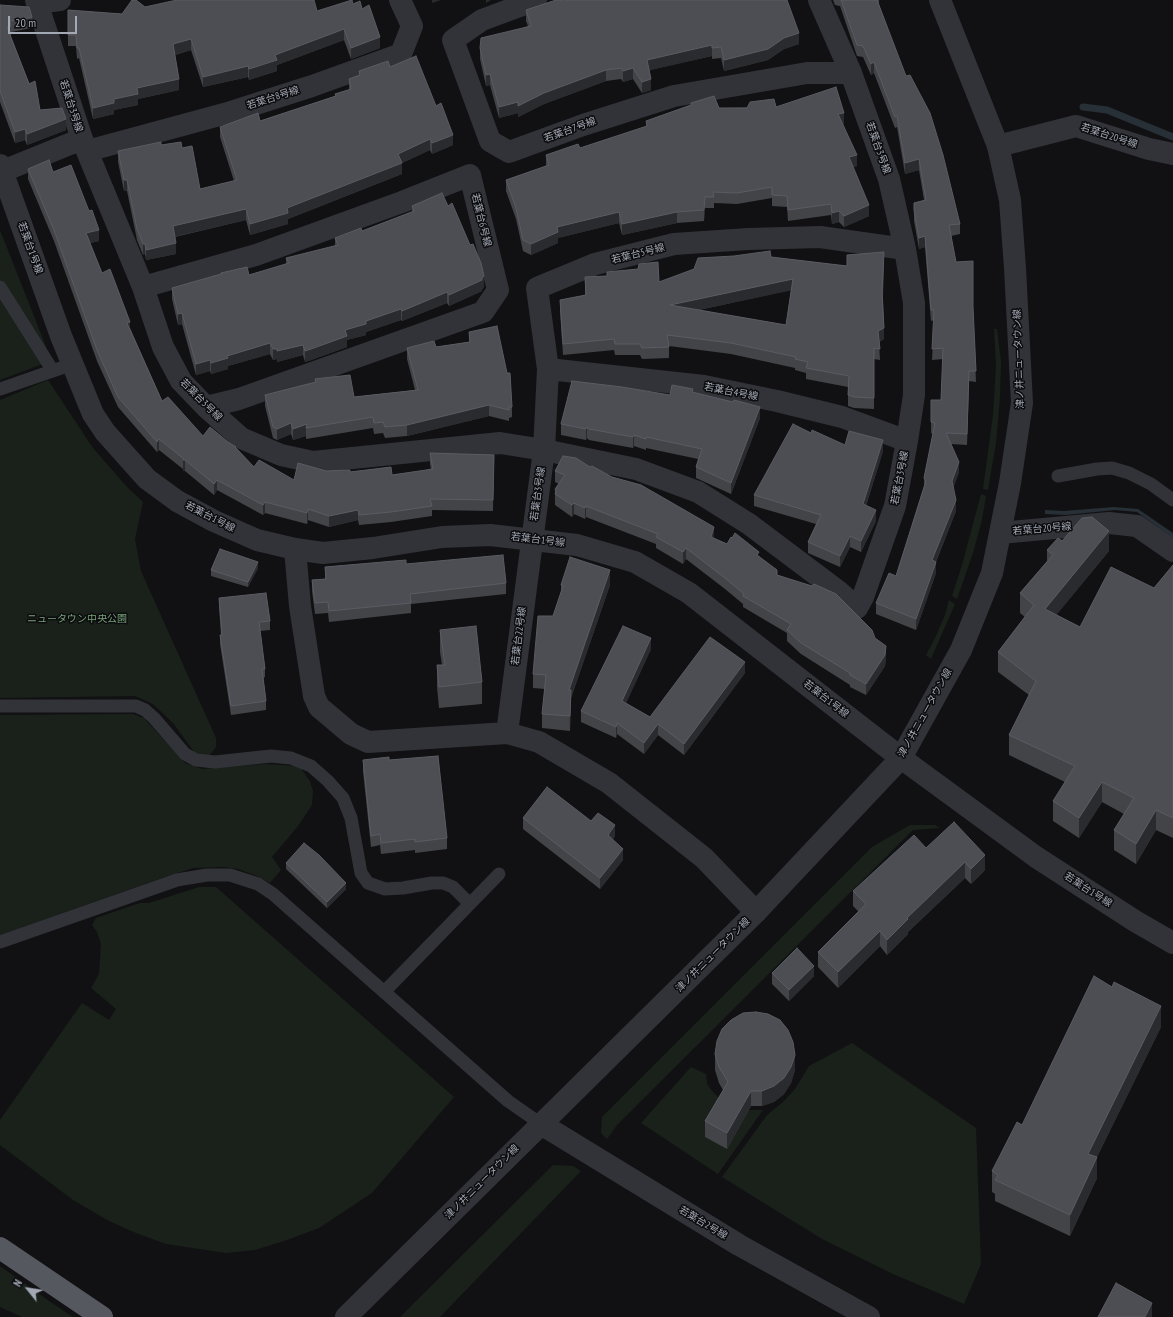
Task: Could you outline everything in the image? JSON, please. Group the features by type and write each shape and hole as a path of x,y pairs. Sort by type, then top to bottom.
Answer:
{"highway":[{"path":"0,1248 102,1317"}],"street":[{"path":"37,2 60,0"},
{"name":"若葉台8号線","path":"1,168 84,145 231,112 312,86 401,54 412,26 400,0"},
{"name":"若葉台7号線","path":"536,0 482,20 453,40 490,141 509,152 583,125 674,96 807,73 851,73"},
{"name":"若葉台3号線","path":"37,2 84,145 143,287 163,347 181,382 206,407 241,438 281,455 313,462 500,443 544,450 636,469 698,492 749,524 838,591 857,608 863,597 895,506 914,395 914,303 905,249 889,179 851,73 819,0"},
{"name":"津ノ井ニュータウン線","path":"346,1317 756,912 901,758 961,650 992,573 1010,483 1022,404 1016,268 1010,208 998,146 940,0"},
{"name":"若葉台20号線","path":"998,146 1076,126 1149,149 1173,154"},
{"name":"若葉台1号線","path":"1,168 61,336 63,367 105,432 147,479 177,501 214,521 257,540 295,549 323,553 373,548 442,537 490,535 577,545 635,562 689,593 901,758 1036,857 1135,921 1173,943"},
{"name":"若葉台6号線","path":"143,287 256,255 402,202 470,175 498,290 483,312 239,399 206,407"},
{"name":"若葉台5号線","path":"544,450 548,369 537,288 595,264 674,244 748,239 820,237 905,249"},
{"name":"若葉台4号線","path":"548,369 704,386 778,401 842,417 907,441"},
{"name":"若葉台3号線","path":"532,539 544,450"},
{"name":"若葉台20号線","path":"1000,533 1109,523 1137,526 1173,551"},
{"name":"若葉台22号線","path":"507,733 532,539"},
{"path":"295,549 300,606 314,696 319,707 351,734 368,742 507,733 539,742 609,783 704,858 756,912"},
{"name":"若葉台2号線","path":"540,1124 739,1245 870,1317"}],"lane":[{"path":"0,287 63,367 0,388"},
{"path":"1058,476 1097,469 1112,468 1129,473 1151,484 1173,500"},
{"path":"0,706 136,706 145,710 154,718 185,754 196,760 215,762 271,756 291,758 311,766 328,781 343,798 351,818 361,873 368,883 385,889 443,883 453,888 470,904"},
{"path":"384,992 499,874"},
{"path":"0,942 177,880 208,875 230,875 258,884 273,894 508,1101 540,1124"}],"green space":[{"path":"0,230 47,349 44,351 0,280"},
{"path":"0,298 43,364 0,380"},
{"path":"994,329 997,329 1001,361 1000,397 996,443 988,490 983,489 993,415 996,365"},
{"name":"ニュータウン中央公園","path":"48,380 93,448 127,487 143,502 135,539 141,571 216,738 216,747 209,756 195,753 173,723 153,704 135,696 0,698 0,400"},
{"path":"981,494 986,496 982,520 973,553 957,599 952,596"},
{"path":"949,600 955,604 931,659 926,655 945,615"},
{"path":"133,714 144,718 185,763 202,769 264,764 299,766 310,781 313,791 312,805 298,826 272,857 281,870 270,883 257,876 238,869 222,867 193,868 0,935 0,715"},
{"path":"910,825 935,825 940,828 913,830 617,1125 607,1139 601,1133 602,1117 872,847"},
{"path":"199,887 216,887 454,1097 372,1193 319,1228 255,1250 226,1253 166,1244 136,1233 109,1221 73,1200 0,1145 0,1120 82,1003 109,1020 116,1009 91,988 99,974 101,944 97,932 92,925 96,918 140,903 149,903"},
{"path":"852,1043 976,1128 981,1264 964,1304 893,1274 822,1239 722,1177 767,1115 783,1102 795,1089 809,1066"},
{"path":"691,1067 706,1074 707,1084 720,1099 747,1110 763,1110 718,1174 641,1123"},
{"path":"553,1165 573,1166 581,1171 440,1317 400,1317"},
{"path":"0,1266 73,1317 22,1317 0,1307"}],"shaded area":[{"path":"1114,507 1138,509 1173,533 1173,538 1137,512 1115,510 1066,515 1045,514 1045,510 1064,511"}],"building":[{"path":"132,0 136,0 145,7 177,0 314,0 317,11 352,0 353,4 360,1 362,9 369,5 380,37 351,48 344,29 275,55 277,60 249,69 248,66 203,77 191,39 173,44 179,79 137,88 138,94 114,99 114,103 93,108 79,48 77,48 76,35 68,35 68,10 122,14"},
{"path":"556,0 787,0 799,33 784,38 768,49 724,60 721,47 712,48 712,45 647,60 651,79 642,82 633,68 623,71 621,68 606,70 544,93 518,106 518,102 499,107 490,74 486,75 480,48 481,38 531,26 526,10"},
{"path":"841,0 877,0 906,76 910,75 930,113 943,155 960,224 949,225 956,262 973,261 973,307 976,371 969,371 967,434 946,433 959,462 952,481 956,500 932,560 936,562 916,619 876,603 889,573 896,576 926,481 924,478 935,423 931,422 931,400 941,400 943,348 932,349 934,310 931,310 925,236 919,238 914,210 914,203 926,200 919,159 905,163 897,116 895,117 874,62 871,64 863,46 857,45"},
{"path":"0,5 29,7 32,17 10,21 11,26 7,27 29,84 35,81 40,110 62,108 66,119 27,134 25,129 15,132 0,91"},
{"path":"416,56 436,106 441,103 453,135 432,143 430,139 398,154 402,163 287,208 288,213 250,224 246,209 173,226 176,243 146,250 145,244 143,244 137,229 127,180 124,180 118,151 161,142 161,145 181,142 182,148 192,146 200,189 237,180 220,127 258,113 260,121 336,96 335,94 351,89 349,79 360,75 359,71 388,61 390,67"},
{"path":"836,87 844,113 838,114 857,155 849,157 869,205 844,216 839,211 832,213 831,204 788,210 787,196 772,195 772,187 737,193 713,192 714,197 705,197 704,210 677,212 622,224 619,212 557,227 558,232 531,244 523,240 516,208 506,180 549,165 546,155 578,144 580,148 647,126 646,121 691,105 691,103 714,96 719,108 747,108 750,102 774,99 776,107"},
{"path":"49,160 53,172 71,165 89,211 92,210 99,230 86,233 102,273 110,269 130,322 127,323 162,401 168,397 203,436 210,427 236,447 254,467 259,460 294,480 298,463 326,471 350,470 350,472 391,467 392,475 433,469 430,453 494,455 493,500 430,499 432,506 359,515 358,510 329,516 308,509 307,513 265,502 263,505 217,480 214,484 159,439 157,442 118,397 97,350 54,230 28,169"},
{"path":"442,193 448,206 452,203 470,245 473,244 481,263 484,276 482,280 449,295 447,292 402,311 401,309 366,321 366,324 345,330 347,336 305,351 303,345 277,351 277,349 273,349 270,343 227,356 228,358 211,363 210,360 196,364 182,313 178,314 172,288 221,273 247,267 249,275 289,263 286,258 338,245 335,238 361,228 362,231 414,211 412,206"},
{"path":"770,251 771,257 847,266 847,255 884,252 882,292 884,328 878,331 880,349 874,348 874,398 854,397 848,395 849,376 806,368 808,362 795,359 796,357 731,343 667,335 669,347 642,348 640,344 615,344 614,339 563,344 560,300 586,295 585,277 607,276 607,272 638,269 639,264 658,262 659,282 694,269 698,258 734,256","holes":["793,279 786,325 670,305"]},
{"path":"497,326 507,373 510,373 512,407 509,407 509,410 489,405 407,425 385,427 383,422 374,423 373,417 306,428 307,424 293,429 291,423 277,429 273,427 265,395 316,382 315,379 350,375 354,397 418,390 407,348 434,341 436,347 470,342 469,332"},
{"path":"572,381 670,395 672,385 693,389 692,392 733,402 734,400 760,407 731,483 696,467 702,449 646,437 646,439 634,435 633,437 589,429 587,427 586,429 561,424"},
{"path":"793,424 811,433 812,430 845,445 849,431 883,440 863,504 876,510 861,541 850,536 840,556 808,542 821,515 754,495"},
{"path":"563,456 576,458 590,467 592,466 612,477 641,485 714,527 711,537 727,544 735,533 759,552 757,555 777,570 777,575 812,586 814,584 836,594 872,630 875,638 886,646 885,655 866,684 801,643 787,630 791,624 743,596 744,594 725,578 686,548 683,552 656,537 658,534 586,506 585,508 574,503 572,505 555,494 555,489 565,475 555,471"},
{"path":"1092,517 1109,531 1045,609 1080,627 1111,567 1154,588 1173,565 1173,818 1156,810 1136,844 1114,830 1134,798 1102,782 1079,818 1053,801 1075,766 1009,735 1036,681 998,652 1034,605 1020,593 1053,555 1047,550 1058,538 1062,541 1082,518"},
{"path":"220,549 258,562 248,582 211,570"},
{"path":"503,555 506,583 410,594 411,603 329,611 328,602 315,603 312,580 326,579 325,567 406,560 406,564"},
{"path":"570,557 610,570 569,690 571,690 570,716 542,714 546,675 533,674 538,616 553,616 563,586 561,585"},
{"path":"266,593 270,621 259,622 265,669 262,669 266,701 231,706 220,635 222,635 219,598"},
{"path":"476,626 482,682 439,687 437,665 445,665 440,630"},
{"path":"623,626 651,638 622,701 650,717 710,637 745,662 684,744 658,724 644,743 617,723 616,727 581,711"},
{"path":"438,756 447,838 415,842 415,839 381,843 380,834 371,836 363,760 389,757 389,760"},
{"path":"547,787 591,821 598,813 615,825 608,835 623,849 600,878 523,818"},
{"path":"954,822 985,855 971,869 965,862 907,918 908,919 887,940 880,931 838,972 818,952 866,904 853,891 914,835 926,848"},
{"path":"304,843 319,855 346,883 327,902 286,863"},
{"path":"797,948 814,966 789,990 772,973"},
{"path":"1094,976 1112,987 1114,982 1161,1006 1088,1154 1097,1157 1070,1215 995,1180 998,1175 992,1171 1017,1122 1022,1125"},
{"path":"756,1012 768,1014 780,1020 788,1030 793,1042 795,1055 791,1067 784,1078 774,1086 762,1091 751,1091 727,1133 705,1121 728,1082 719,1067 715,1054 717,1041 722,1029 731,1020 743,1013"},
{"path":"1116,1283 1152,1303 1145,1317 1098,1317"}],"waterway":[{"path":"1083,107 1107,110 1173,137"}]}
